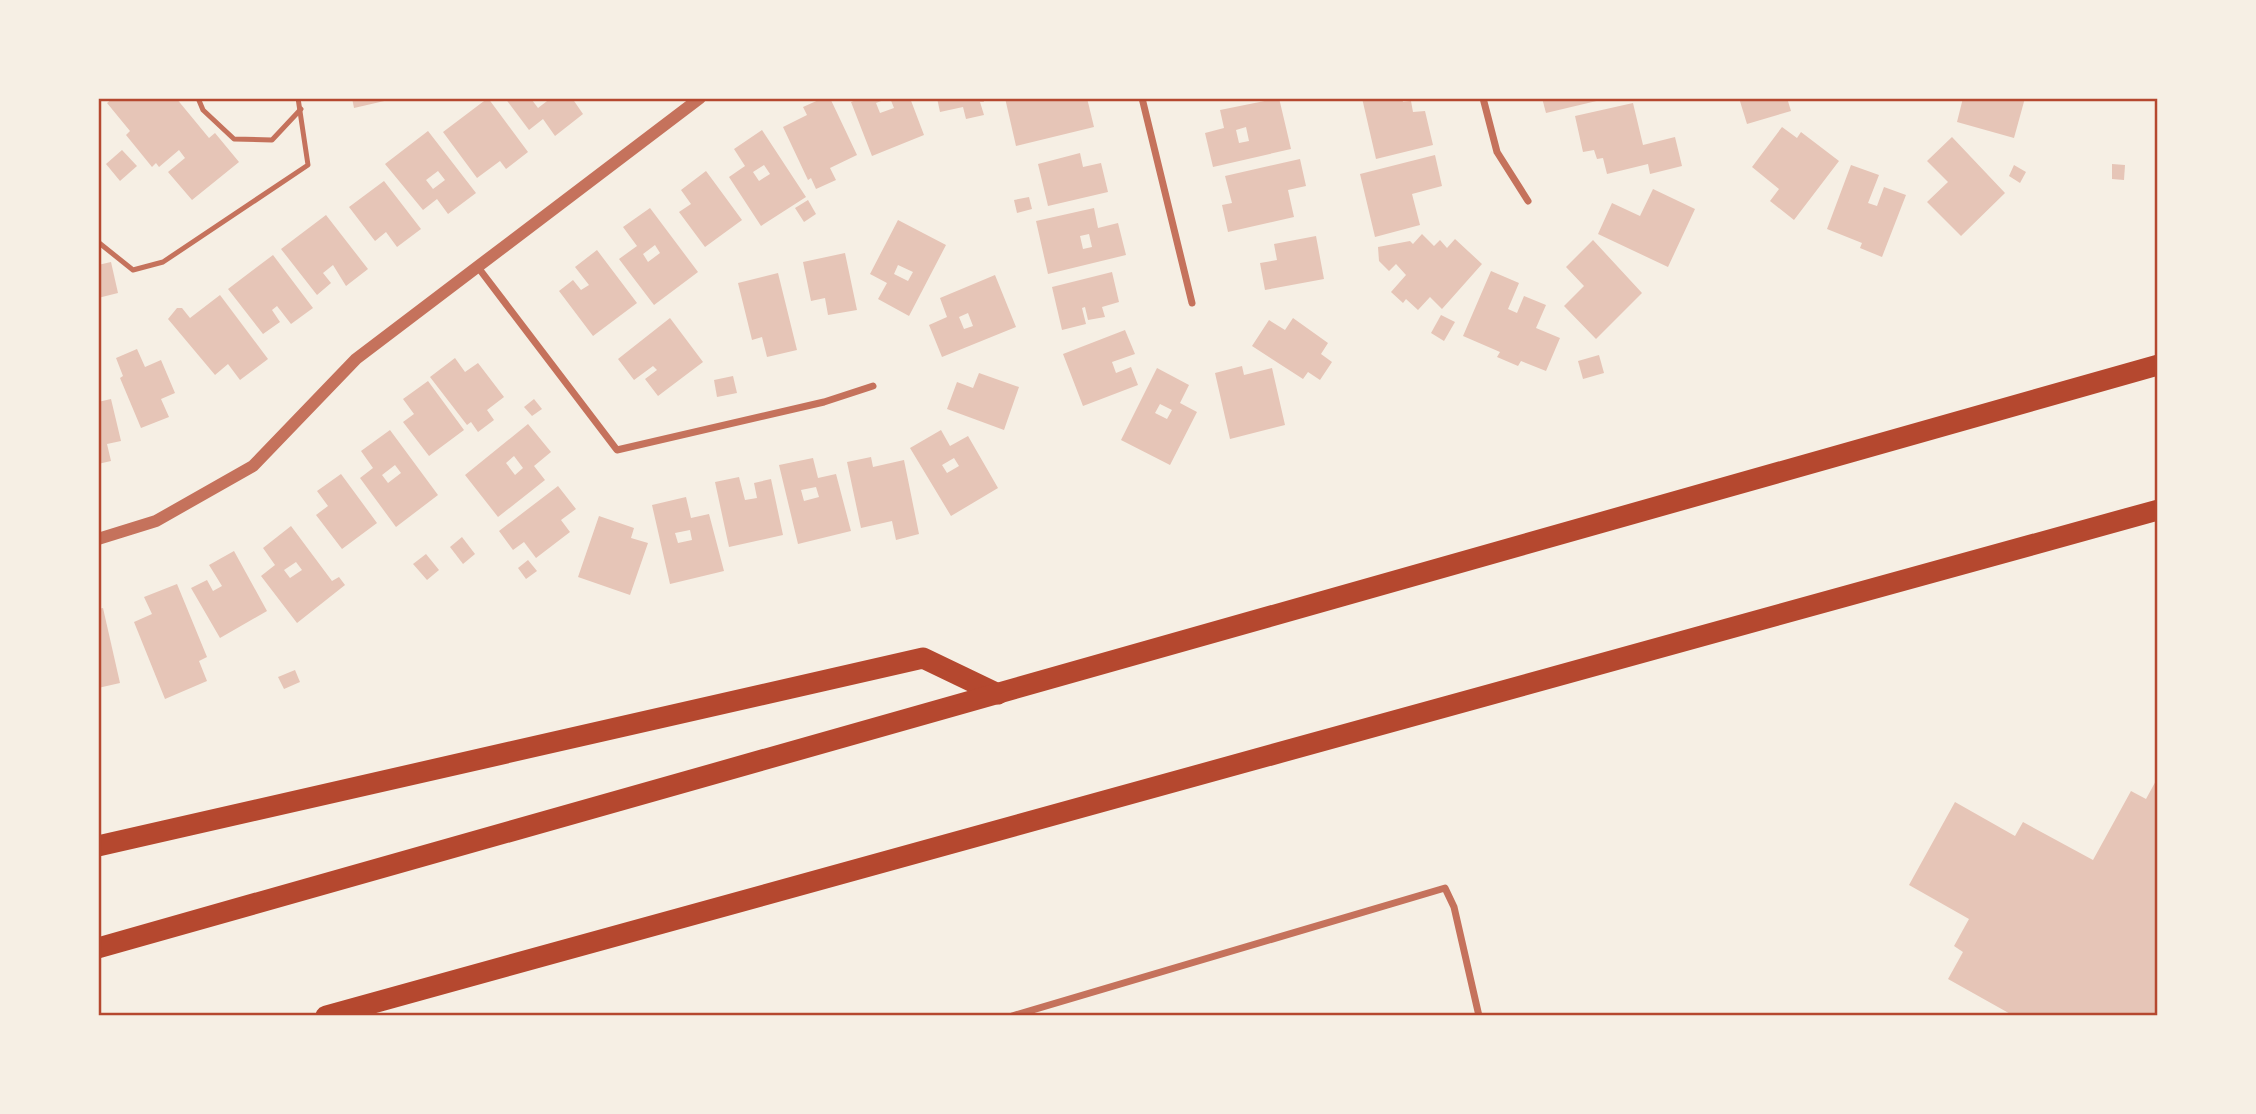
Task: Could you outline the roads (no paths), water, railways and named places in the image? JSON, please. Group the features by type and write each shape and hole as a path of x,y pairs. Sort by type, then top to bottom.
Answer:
{"highway":[{"path":"98,948 2158,365"},
{"path":"326,1016 2158,510"},
{"path":"98,846 923,659 998,694"}],"street":[{"path":"98,538 156,522 253,466 356,359 700,98"},
{"path":"1142,98 1192,303"},
{"path":"1483,98 1497,152 1528,201"},
{"path":"477,265 617,450 824,402 873,386"},
{"path":"1012,1016 1445,888 1454,908 1479,1016"}],"lane":[{"path":"198,98 203,110 234,139 272,140 301,109"},
{"path":"98,242 133,270 163,262 308,165 298,98"}]}
